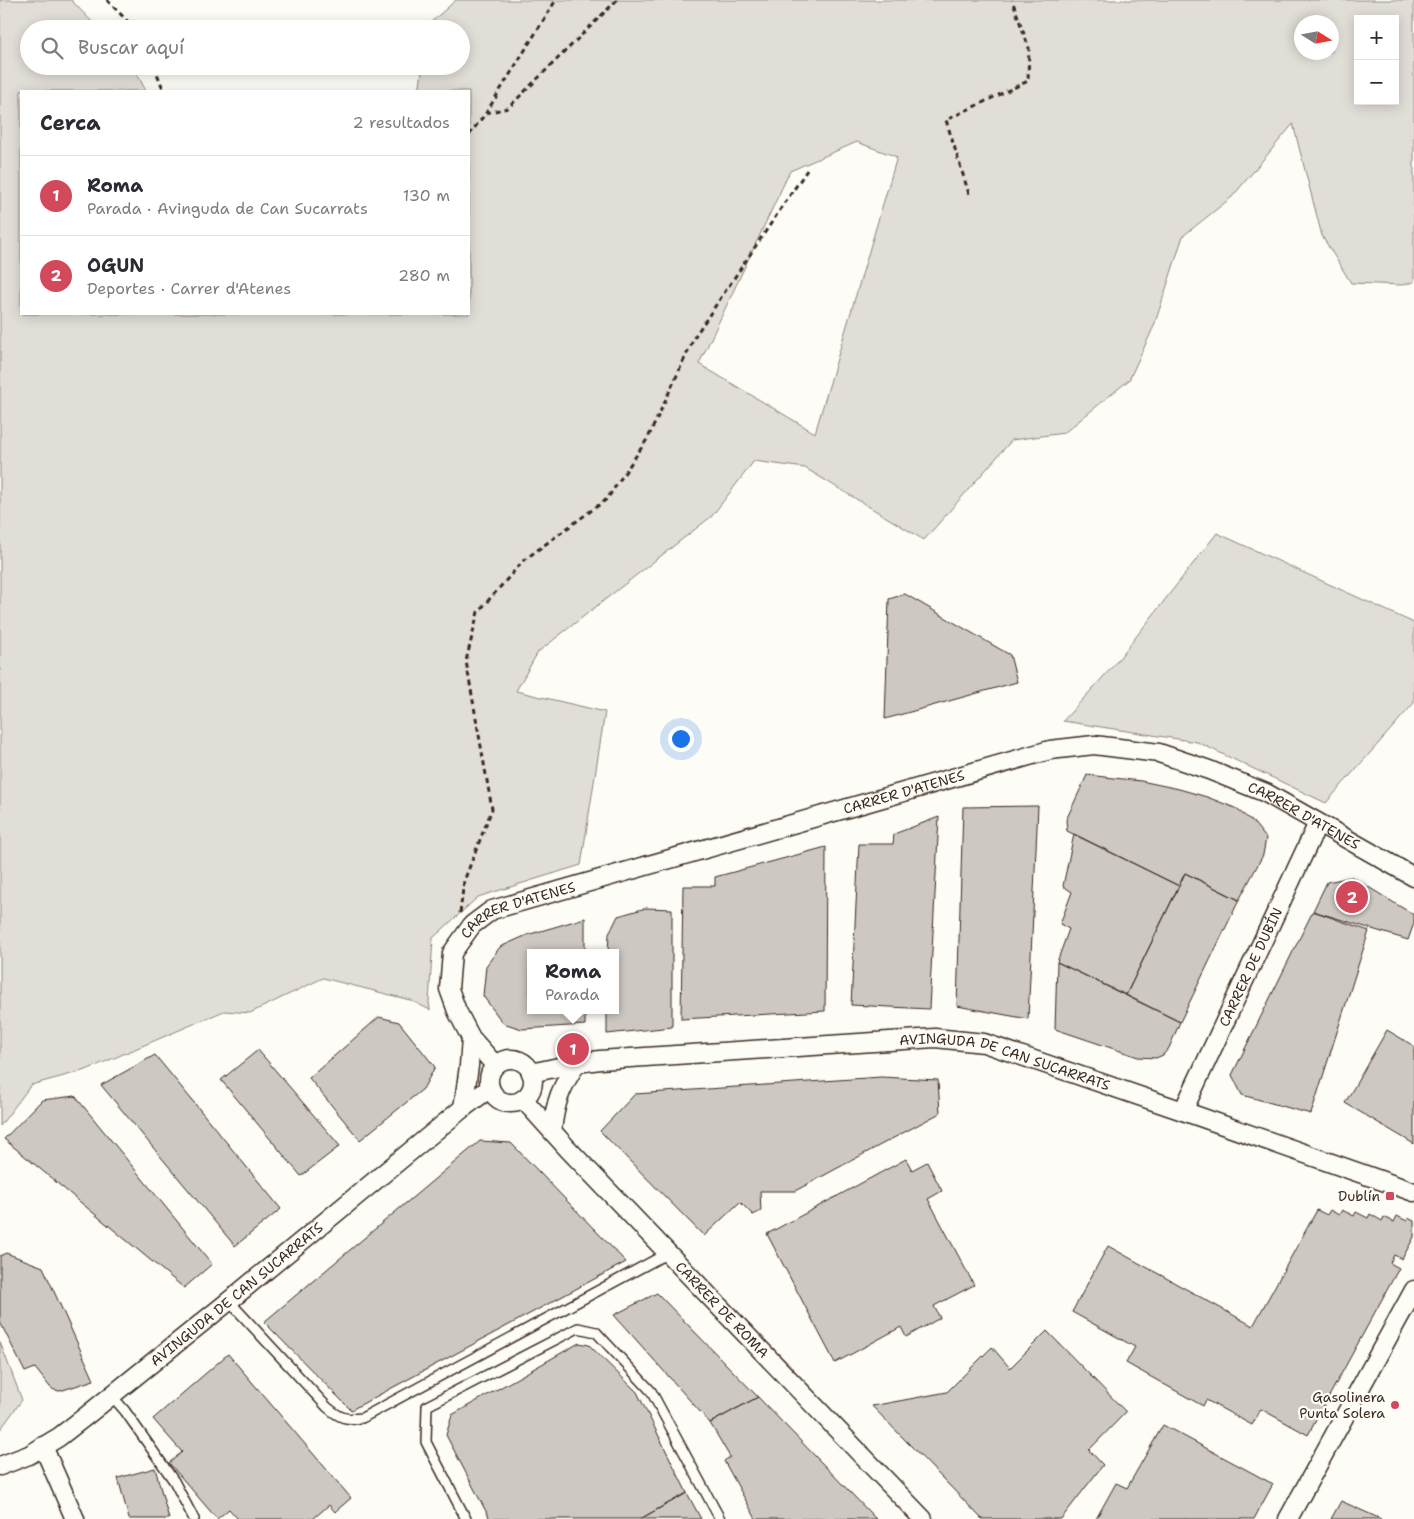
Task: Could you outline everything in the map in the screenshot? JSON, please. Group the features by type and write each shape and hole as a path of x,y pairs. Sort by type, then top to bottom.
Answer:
{"street":[{"name":"CARRER D'ATENES","path":"471,1038 457,1011 449,989 452,954 472,925 492,910 1050,750 1094,745 1158,753 1209,770 1266,793 1414,877"},
{"name":"CARRER DE DUBÍN","path":"1183,1111 1318,823"},
{"path":"471,1038 494,1066"},
{"path":"462,1108 469,1066 471,1038"},
{"name":"AVINGUDA DE CAN SUCARRATS","path":"532,1073 577,1062 600,1060 935,1038 984,1043 1414,1192"},
{"path":"515,1059 522,1062 532,1073 532,1088 523,1100 509,1103 502,1102 496,1098 490,1088 488,1078 494,1066 500,1061 515,1059"},
{"path":"552,1131 555,1110 562,1088 577,1062"},
{"name":"AVINGUDA DE CAN SUCARRATS","path":"0,1466 29,1455 59,1436 112,1396 462,1108 490,1088"},
{"name":"CARRER DE ROMA","path":"523,1100 924,1519"},
{"path":"1288,1519 1414,1290"},
{"path":"43,1446 75,1519"}],"lane":[{"path":"229,1301 327,1407 338,1416 350,1420 362,1418 668,1253"},
{"path":"466,1519 426,1442 427,1406 578,1328 596,1332 650,1391 720,1519"},
{"path":"112,1396 125,1411 174,1481 194,1519"}],"path":[{"path":"107,0 126,20"},
{"path":"470,134 486,114 556,0"},
{"path":"486,114 508,108 617,0"},
{"path":"970,194 946,120 1028,81 1029,48 1012,0"},
{"path":"158,75 164,90"},
{"path":"472,925 460,915 464,881 492,809 466,661 478,612 524,560 607,499 648,438 695,336 807,170"}],"shaded area":[{"path":"0,0 71,0 90,20 20,20 20,75 138,75 145,90 20,90 20,315 470,315 470,90 419,90 422,75 470,75 470,20 434,20 456,0 1414,0 1414,282 1402,285 1351,283 1322,236 1293,124 1232,197 1183,236 1154,326 1129,380 1064,433 1012,440 924,540 805,468 754,461 712,516 538,652 516,691 605,712 581,865 478,897 433,938 430,1010 410,1000 323,978 250,1013 224,1011 86,1070 31,1085 0,1126","holes":["857,142 897,157 815,433 699,364 790,171"]},
{"path":"1217,533 1414,623 1414,703 1326,803 1197,742 1063,721 1114,665"},
{"path":"0,1342 22,1400 0,1430"}],"building":[{"path":"905,594 1010,655 1017,682 885,719 889,599"},
{"path":"1087,775 1141,781 1179,789 1235,808 1253,822 1266,838 1263,855 1239,900 1185,873 1179,886 1067,831 1066,820"},
{"path":"1038,806 1028,1019 957,1006 963,807"},
{"path":"939,817 929,1009 851,1005 859,844 893,844 894,834"},
{"path":"1074,834 1179,886 1126,995 1057,962 1069,929 1060,924 1072,892 1063,886"},
{"path":"826,847 825,1011 681,1019 683,886 715,886 715,877"},
{"path":"1185,873 1239,900 1180,1022 1126,995"},
{"path":"1352,877 1414,915 1414,923 1408,940 1313,911 1327,882"},
{"path":"646,908 672,909 672,1027 607,1034 607,1014 619,1014 619,949 608,949 609,934 618,916"},
{"path":"1313,911 1369,931 1311,1114 1242,1095 1232,1075"},
{"path":"585,918 585,949 527,949 527,1014 585,1014 585,1025 522,1029 503,1023 483,996 486,966 500,947 527,935"},
{"path":"1057,962 1180,1022 1169,1048 1163,1055 1156,1058 1138,1057 1055,1029"},
{"path":"379,1017 399,1022 435,1067 423,1089 360,1140 309,1078"},
{"path":"1387,1030 1414,1046 1414,1144 1345,1103"},
{"path":"258,1050 340,1146 301,1176 221,1080"},
{"path":"155,1055 281,1209 235,1246 101,1085"},
{"path":"881,1077 938,1080 940,1113 795,1191 760,1191 761,1211 753,1215 740,1202 704,1236 600,1131 635,1094"},
{"path":"75,1096 212,1264 184,1288 4,1139 42,1100"},
{"path":"480,1141 511,1143 626,1262 351,1410 264,1322"},
{"path":"906,1159 912,1170 927,1162 942,1191 928,1199 974,1285 934,1306 940,1318 906,1337 901,1327 835,1363 767,1234"},
{"path":"1317,1210 1327,1215 1330,1210 1339,1215 1342,1210 1354,1216 1356,1212 1368,1218 1370,1214 1382,1221 1384,1217 1394,1222 1397,1216 1407,1221 1408,1218 1414,1221 1414,1237 1402,1259 1394,1255 1390,1263 1399,1268 1308,1435 1261,1409 1252,1425 1206,1400 1203,1406 1126,1363 1135,1347 1072,1312 1108,1246 1253,1326"},
{"path":"6,1253 43,1267 94,1380 60,1391 50,1387 35,1368 25,1372 0,1322 0,1256"},
{"path":"657,1293 758,1397 710,1423 614,1315"},
{"path":"1047,1331 1126,1412 1089,1450 1103,1465 1061,1519 982,1519 872,1406 947,1392 992,1347 1010,1368"},
{"path":"579,1343 589,1345 637,1392 687,1493 640,1519 490,1519 446,1435 452,1415"},
{"path":"228,1354 351,1498 335,1512 329,1505 313,1519 238,1519 229,1509 217,1519 169,1463 182,1452 153,1419"},
{"path":"758,1397 876,1519 756,1519 724,1461 730,1457 710,1423"},
{"path":"1163,1425 1273,1484 1254,1519 1096,1519 1116,1483 1127,1488"},
{"path":"155,1468 169,1519 129,1519 118,1478"},
{"path":"687,1493 701,1519 640,1519"},
{"path":"1341,1501 1381,1519 1331,1519"}],"place":[{"name":"OGUN","path":"1352,897"},
{"name":"Roma","path":"573,1049"},
{"name":"Dublín","path":"1390,1196"},
{"name":"Gasolinera Punta Solera","path":"1395,1405"}]}
